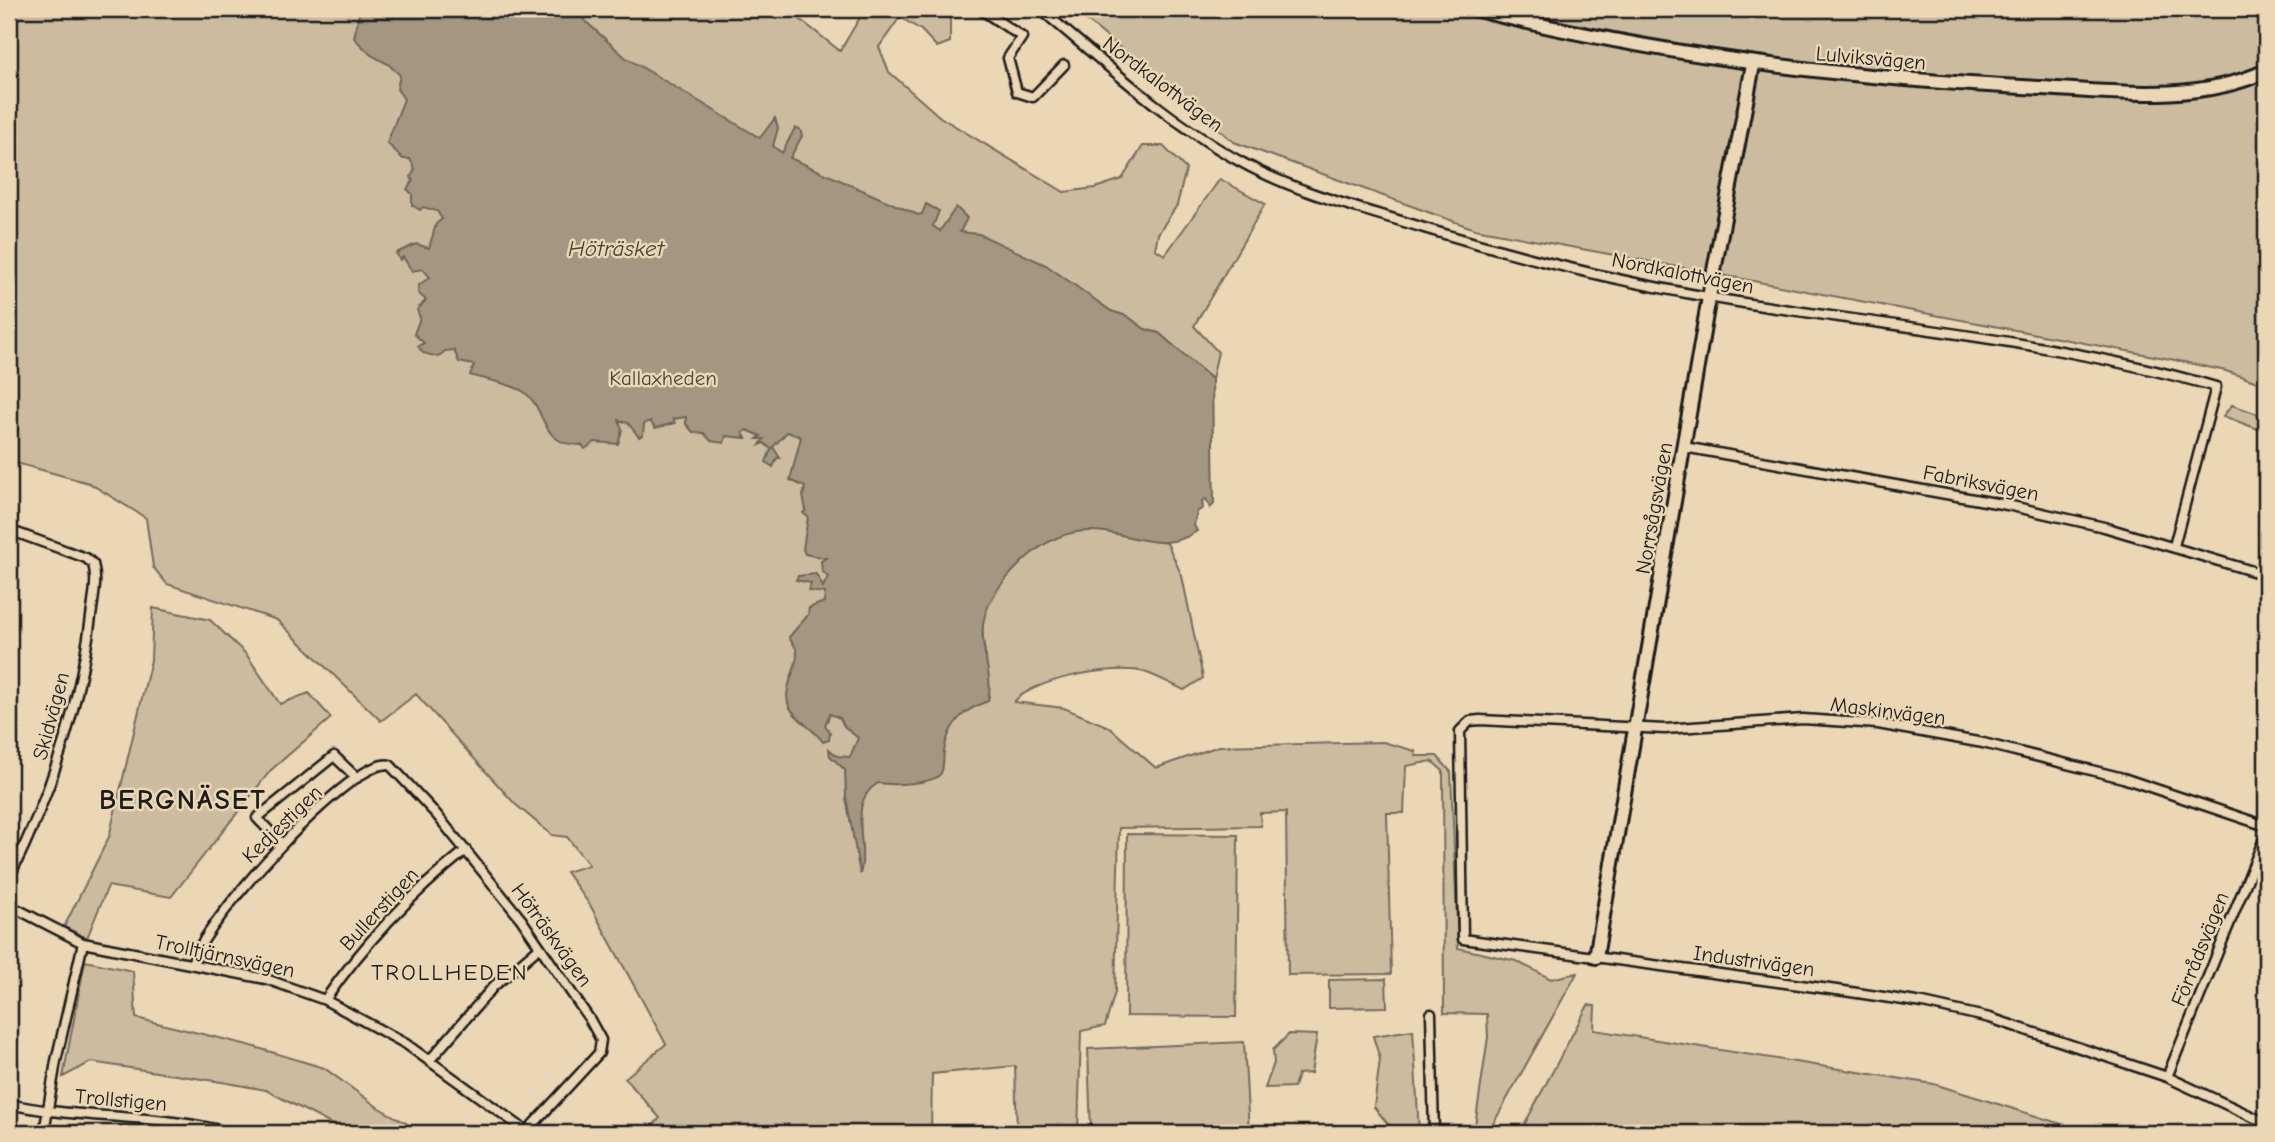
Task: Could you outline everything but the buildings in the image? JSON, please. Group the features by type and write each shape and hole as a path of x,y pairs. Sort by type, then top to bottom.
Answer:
{"street":[{"path":"980,9 1022,37 1008,58 1017,92 1022,96 1033,97 1064,65"},
{"name":"Nordkalottvägen","path":"1040,9 1197,135 1273,178 1469,242 1640,284 1709,297 2034,344 2101,357 2216,387 2174,546"},
{"name":"Lulviksvägen","path":"1474,9 1753,65 1947,84 2176,92 2229,85 2266,71"},
{"name":"Norrsågsvägen","path":"1596,957 1709,297 1753,65"},
{"name":"Fabriksvägen","path":"1684,447 2007,505 2174,546 2266,575"},
{"name":"Skidvägen","path":"9,530 86,558 93,564 95,582 73,710 44,801 9,878"},
{"name":"Maskinvägen","path":"1494,721 1691,727 1803,719 1891,726 1983,743 2123,778 2266,826"},
{"name":"Industrivägen","path":"1494,721 1470,721 1460,732 1461,935 1467,941 1923,1003 1990,1018 2167,1077 2266,1123"},
{"path":"282,844 257,818 334,757 357,778"},
{"name":"Kedjestigen","path":"192,964 207,932 282,844 357,778 375,765 390,765"},
{"name":"Höträskvägen","path":"390,765 466,850 540,947 573,992 602,1046 599,1053 528,1132"},
{"name":"Förrådsvägen","path":"2167,1077 2266,834"},
{"name":"Bullerstigen","path":"325,1000 379,929 426,882 466,850"},
{"name":"Trolltjärnsvägen","path":"9,905 83,943 266,979 325,1000 391,1034 528,1132"},
{"path":"44,1133 83,943"},
{"path":"430,1060 494,986 540,947"},
{"path":"1432,1014 1434,1133"},
{"name":"Trollstigen","path":"9,1104 48,1111 176,1122 231,1133"}],"green space":[{"name":"Kallaxheden","path":"9,9 787,9 840,51 865,9 944,9 950,19 950,42 937,47 921,30 900,17 879,47 889,72 940,117 1064,192 1095,188 1122,179 1143,146 1163,146 1186,169 1177,205 1158,234 1155,249 1165,255 1220,179 1265,204 1194,326 1218,352 1212,379 1178,352 934,640 986,658 983,626 989,601 1022,560 1051,539 1066,533 1092,529 1167,543 1182,576 1203,678 1184,690 1144,672 1095,672 1038,686 1014,702 1064,708 1109,727 1156,768 1219,746 1383,742 1415,751 1416,756 1437,756 1451,772 1458,948 1516,961 1551,979 1577,973 1488,1133 1474,1133 1488,1037 1487,1014 1444,1013 1443,771 1432,761 1406,766 1404,813 1387,813 1391,974 1288,975 1286,812 1260,813 1261,826 1119,828 1115,992 1105,1026 1081,1031 1078,1133 1017,1133 1015,1066 932,1074 931,1133 646,1133 660,1118 625,1078 666,1044 590,905 566,872 589,865 567,837 552,835 515,804 416,694 381,721 277,620 167,584 153,567 146,518 89,483 9,461"},
{"path":"1073,9 2266,9 2266,385 2226,371 2170,359 1475,229 1234,142"},
{"path":"2232,405 2266,417 2266,432 2223,416"},
{"path":"153,608 210,620 246,654 280,704 309,693 331,718 271,770 171,897 108,886 87,938 64,927 109,837 151,660"},
{"path":"1127,834 1238,835 1236,1017 1126,1016"},
{"path":"85,961 133,971 136,1018 248,1045 324,1068 379,1108 424,1133 348,1133 266,1090 228,1083 91,1062 63,1077"},
{"path":"1386,979 1387,1007 1329,1008 1329,980"},
{"path":"1588,1005 1595,1006 1594,1030 1934,1084 2090,1133 1521,1131"},
{"path":"1413,1030 1419,1133 1395,1133 1374,1107 1380,1059 1373,1036"},
{"path":"1289,1034 1317,1035 1311,1073 1298,1074 1294,1087 1265,1088 1274,1063 1273,1050"},
{"path":"1244,1042 1249,1133 1091,1133 1088,1049"}],"water":[{"name":"Höträsket","path":"360,9 572,9 625,57 760,138 775,118 778,128 773,146 782,153 795,128 800,129 802,136 790,158 918,215 922,214 926,204 939,211 933,226 940,231 956,207 967,218 960,232 979,234 1046,265 1111,311 1127,316 1145,329 1159,333 1212,379 1214,504 1210,508 1206,499 1202,501 1203,508 1197,512 1194,525 1197,531 1177,540 1157,542 1096,531 1074,533 1050,541 1017,567 993,597 983,623 989,679 988,701 964,713 954,725 946,741 942,771 937,777 911,783 878,783 868,791 861,812 860,874 846,797 845,770 830,756 829,749 837,756 850,757 858,738 844,726 840,718 830,714 825,725 830,732 829,740 823,742 796,715 787,700 797,654 789,637 808,615 809,608 824,602 825,593 809,591 811,583 796,580 798,576 816,574 823,587 828,577 822,571 821,561 826,558 805,554 803,549 808,517 803,513 806,510 803,496 805,487 790,480 801,437 787,432 773,447 780,458 777,458 773,467 766,462 771,449 764,443 760,445 764,439 757,439 761,436 747,430 743,433 746,438 726,436 724,443 711,441 704,433 693,432 686,424 686,417 673,419 675,423 655,428 650,421 644,424 643,435 639,437 628,423 619,420 622,430 618,444 595,442 585,449 582,445 558,440 551,433 532,399 524,392 470,375 474,365 459,362 454,350 445,351 438,357 423,353 418,346 424,343 414,334 420,318 417,310 426,300 418,293 419,285 430,277 423,269 412,271 403,257 400,260 396,253 416,244 429,248 436,224 442,219 437,211 423,207 420,210 412,205 412,194 407,189 413,181 411,177 415,169 410,159 403,159 387,143 404,99 397,89 400,75 388,64 371,55 354,38"}],"district":[{"name":"BERGNÄSET","path":"183,800"},
{"name":"TROLLHEDEN","path":"450,972"}]}
